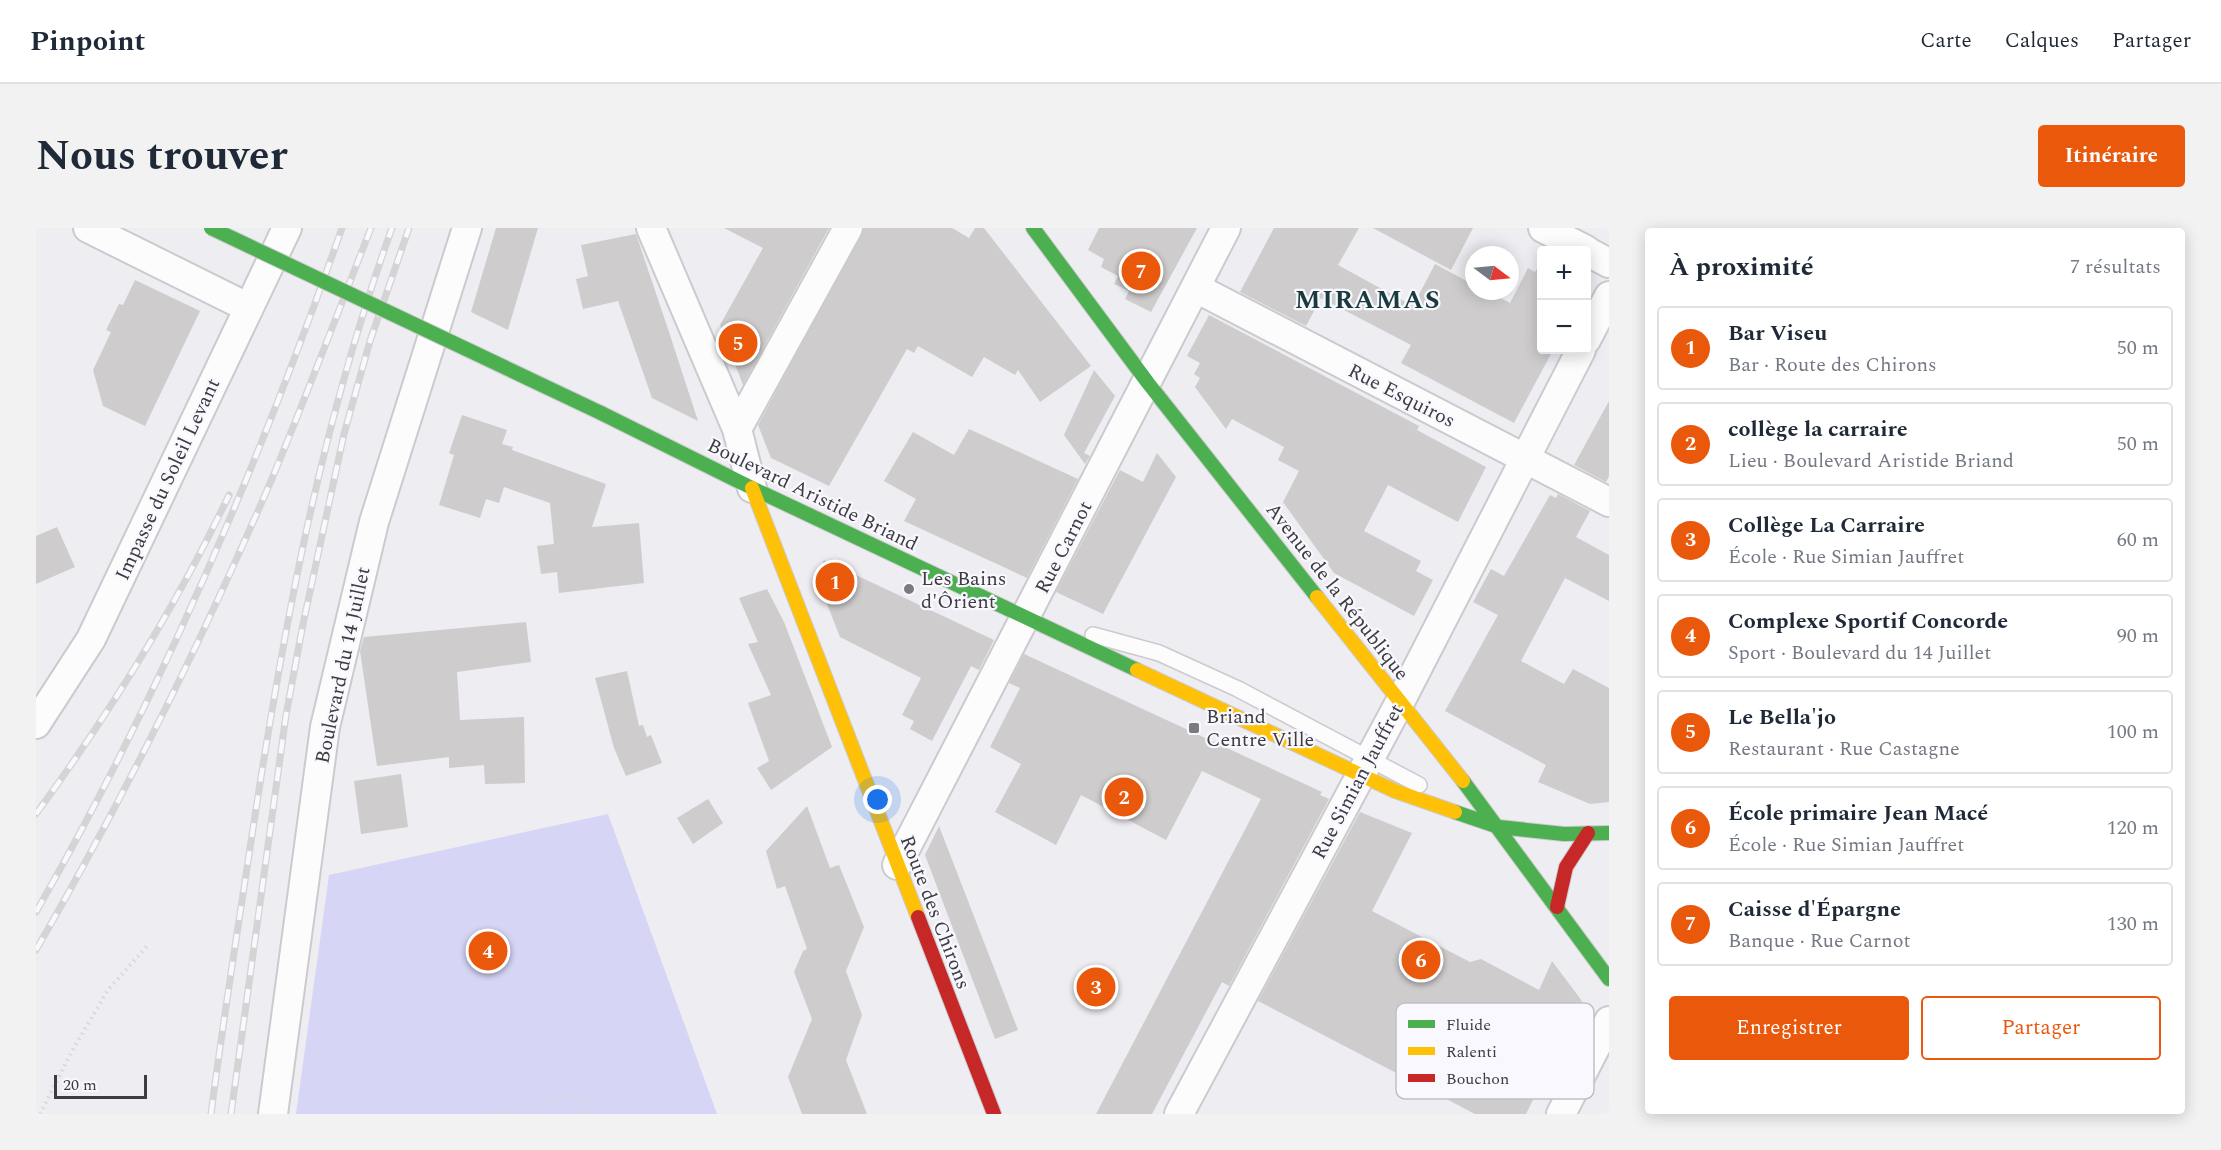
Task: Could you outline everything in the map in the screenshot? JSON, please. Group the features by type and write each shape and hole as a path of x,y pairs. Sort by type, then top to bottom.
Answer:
{"street":[{"path":"88,228 249,308"},
{"name":"Boulevard Aristide Briand","path":"211,228 601,413 752,488 1027,616 1365,767"},
{"name":"Impasse du Soleil Levant","path":"36,723 91,639 287,228"},
{"name":"Boulevard du 14 Juillet","path":"273,1114 325,727 374,522 467,228"},
{"path":"651,228 736,429 752,488"},
{"path":"736,429 848,228"},
{"name":"Avenue de la République","path":"1034,228 1148,383 1499,827 1609,979"},
{"name":"Rue Carnot","path":"897,865 1148,383 1226,228"},
{"path":"1543,228 1577,246"},
{"path":"1591,254 1609,263"},
{"name":"Rue Esquiros","path":"1196,288 1609,502"},
{"path":"1591,332 1609,296"},
{"name":"Rue Simian Jauffret","path":"1179,1114 1400,702 1579,354"},
{"name":"Route des Chirons","path":"752,488 994,1114"},
{"path":"1499,827 1564,834 1609,833"},
{"path":"1557,906 1564,867 1572,852 1588,833"},
{"path":"1594,1050 1609,1021"},
{"path":"1561,1114 1569,1099"}],"lane":[{"path":"1027,616 1159,653 1238,689 1365,767 1499,827"}],"path":[{"path":"40,1114 108,990 148,945"},
{"path":"493,1114 510,1112 575,1095 584,1100 587,1114"}],"shaded area":[{"path":"608,814 717,1114 296,1114 329,875"}],"building":[{"path":"496,228 538,228 508,330 471,312"},
{"path":"724,228 829,228 743,385 720,325 763,248"},
{"path":"864,228 952,228 969,238 975,228 984,228 1091,366 1040,402 1018,370 1015,375 984,357 972,377 918,346 914,353 907,349 829,486 771,458 758,425"},
{"path":"1099,228 1197,228 1151,312 1125,299 1129,291 1114,284 1118,276 1101,267 1104,259 1088,250"},
{"path":"1274,228 1359,228 1338,265 1413,306 1435,264 1465,280 1465,300 1504,300 1510,303 1512,300 1519,300 1519,286 1528,268 1535,272 1537,269 1537,354 1551,354 1514,423 1401,363 1411,345 1321,298 1306,326 1240,292"},
{"path":"1373,228 1473,228 1451,270"},
{"path":"636,234 698,421 652,398 618,301 583,309 576,279 588,276 581,245"},
{"path":"135,280 200,311 145,426 103,406 93,370 111,332 106,330 119,304 123,305"},
{"path":"1209,315 1419,426 1417,430 1486,467 1458,522 1388,485 1364,531 1421,561 1416,571 1433,580 1414,616 1334,573 1283,502 1299,471 1278,460 1284,447 1232,419 1226,429 1195,387 1200,378 1194,374 1200,363 1187,356"},
{"path":"1094,370 1115,396 1084,453 1090,456 1085,464 1064,435"},
{"path":"1609,401 1609,476 1606,482 1574,465"},
{"path":"462,415 507,430 502,444 513,447 512,450 606,484 592,527 639,523 644,583 559,593 557,572 541,574 537,546 554,544 550,503 504,487 499,503 486,499 480,518 439,505 454,455 449,453"},
{"path":"969,429 1078,479 1027,578 904,521 916,499 884,481 913,432 954,455"},
{"path":"1157,453 1176,477 1103,614 1056,592 1120,470 1143,482"},
{"path":"1558,494 1590,511 1576,537 1609,555 1609,601 1565,578 1521,661 1564,684 1573,669 1609,688 1609,802 1590,804 1538,782 1546,765 1445,711 1498,615 1473,602 1491,569 1504,576 1550,495 1556,498"},
{"path":"57,527 75,567 36,584 36,536"},
{"path":"824,560 994,640 979,670 971,666 932,741 910,729 914,721 902,715 921,678 840,637 816,576"},
{"path":"767,589 784,622 832,747 771,790 757,768 769,761 748,703 771,695 748,644 758,642 739,598"},
{"path":"526,622 531,662 457,672 460,720 524,717 525,783 485,784 484,765 449,768 449,757 377,766 360,651 364,637"},
{"path":"1024,654 1322,792 1320,795 1329,799 1229,986 1222,982 1152,1114 1096,1114 1261,799 1202,771 1166,840 1081,795 1056,845 995,812 1021,764 990,747 1020,688 1009,683"},
{"path":"627,671 639,726 643,725 647,737 651,735 662,763 626,776 614,748 595,678"},
{"path":"401,774 408,827 361,834 354,781"},
{"path":"708,799 723,823 693,844 677,818"},
{"path":"807,806 830,868 839,865 864,927 846,971 862,1015 846,1060 867,1114 802,1114 788,1077 812,1019 794,972 803,951 807,949 785,886 777,889 766,851"},
{"path":"1360,812 1412,833 1372,911 1470,962 1481,959 1539,990 1552,961 1582,1001 1581,1003 1396,1003 1396,1073 1258,1001"},
{"path":"939,826 1018,1030 995,1039 925,855"},
{"path":"1446,1099 1533,1099 1526,1114 1475,1114"}],"railway":[{"path":"36,912 124,747 204,577 277,403 342,228"},
{"path":"36,950 100,836 160,719 245,541 371,228"},
{"path":"211,1114 264,757 291,603 324,453 344,378 392,228"},
{"path":"231,1114 286,715 303,624 344,434 370,341 409,228"},
{"path":"36,814 90,738 140,659 187,578 229,495"}],"traffic: fast":[{"path":"211,228 601,413"},
{"path":"1033,228 1148,383 1317,597"},
{"path":"601,413 752,488 1137,670"},
{"path":"1463,781 1609,979"},
{"path":"1455,812 1499,827 1564,834 1609,833"}],"traffic: slow":[{"path":"752,488 918,917"},
{"path":"1317,597 1463,781"},
{"path":"1137,670 1395,791 1455,812"}],"traffic: jam":[{"path":"1557,907 1566,867 1588,833"},
{"path":"918,917 994,1114"}],"place":[{"name":"Caisse d'Épargne","path":"1141,271"},
{"name":"Le Bella'jo","path":"738,343"},
{"name":"Bar Viseu","path":"835,582"},
{"name":"Les Bains d'Ôrient","path":"909,589"},
{"name":"Briand Centre Ville","path":"1194,728"},
{"name":"collège la carraire","path":"1124,797"},
{"name":"Complexe Sportif Concorde","path":"488,951"},
{"name":"École primaire Jean Macé","path":"1421,960"},
{"name":"Collège La Carraire","path":"1096,987"}],"district":[{"name":"MIRAMAS","path":"1368,299"}]}
